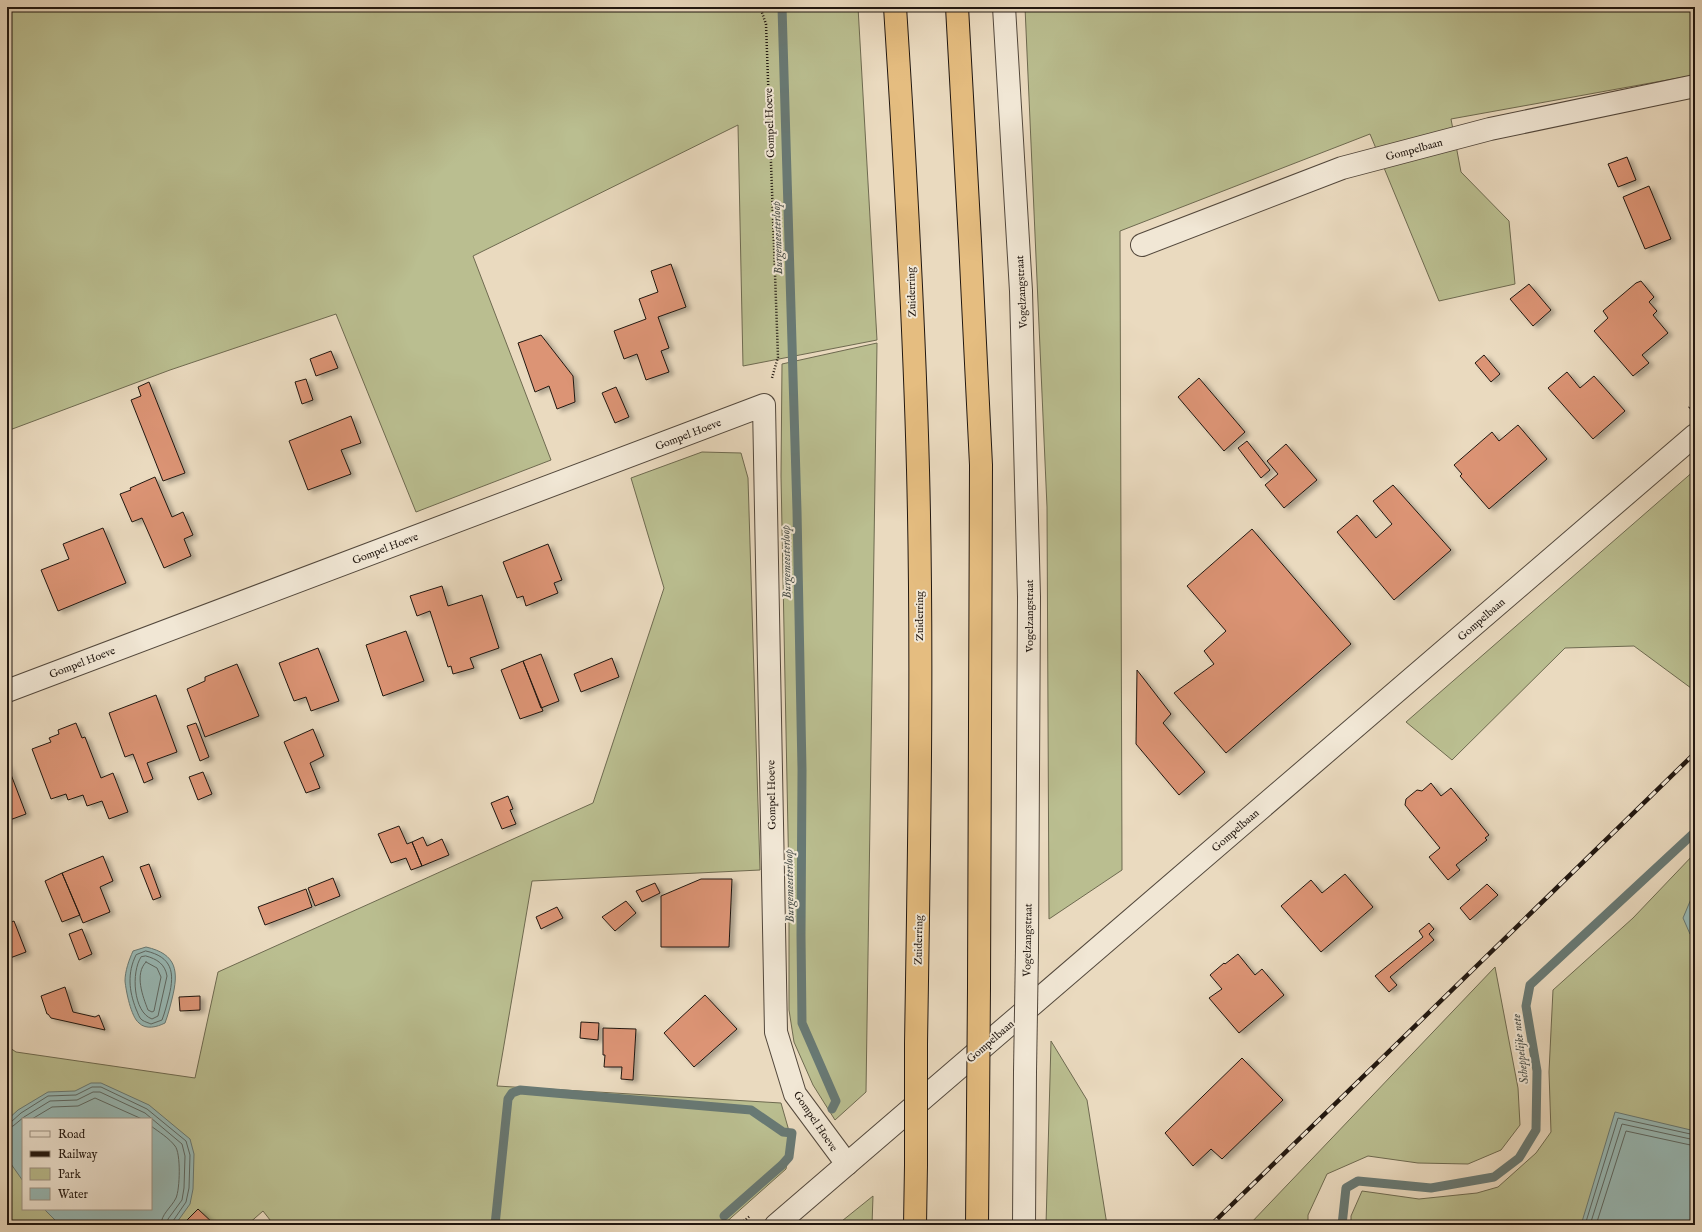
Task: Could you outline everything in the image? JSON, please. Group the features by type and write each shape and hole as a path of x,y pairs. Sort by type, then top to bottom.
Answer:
{"highway":[{"name":"Zuiderring","path":"895,7 907,208 918,471 920,739 915,1225"},
{"path":"957,7 970,241 980,465 978,1225"}],"street":[{"name":"Vogelzangstraat","path":"1004,7 1021,291 1029,597 1024,1225"},
{"name":"Gompelbaan","path":"1142,245 1342,168 1490,129 1695,86"},
{"name":"Gompel Hoeve","path":"7,691 764,405 776,1032 795,1094 847,1164"},
{"name":"Gompelbaan","path":"776,1225 1695,435"}],"path":[{"name":"Gompel Hoeve","path":"760,7 766,24 778,357 764,405"}],"green space":[{"path":"7,7 858,7 877,340 743,366 738,125 473,256 551,460 416,512 336,314 170,370 7,431"},
{"path":"1025,7 1695,7 1695,75 1451,119 1461,172 1509,221 1515,284 1439,301 1370,134 1120,231 1122,870 1049,919 1047,507"},
{"path":"877,343 866,1092 835,1120 813,1085 794,1042 789,1010 789,883 781,476 782,364"},
{"path":"702,452 741,453 748,478 760,870 532,881 497,1086 781,1103 791,1138 786,1169 723,1225 274,1225 263,1211 247,1225 7,1225 7,1046 16,1052 195,1078 218,972 593,803 664,588 631,478"},
{"path":"1695,470 1695,691 1634,646 1565,648 1452,760 1406,722"},
{"path":"1695,853 1695,1225 1351,1225 1351,1216 1362,1191 1419,1199 1477,1193 1498,1187 1536,1153 1551,1132 1549,1072 1553,990 1633,918"},
{"path":"1495,967 1518,1088 1520,1125 1501,1150 1468,1164 1418,1163 1368,1156 1327,1174 1308,1215 1308,1225 1249,1225"},
{"path":"1051,1041 1087,1100 1107,1225 1046,1225"},
{"path":"873,1196 872,1225 837,1225"}],"water":[{"path":"1695,895 1695,936 1690,934 1683,918 1691,899"},
{"path":"146,947 164,954 170,959 175,972 174,989 165,1023 152,1027 145,1027 136,1020 129,1004 125,981 133,951"},
{"path":"91,1083 101,1083 149,1105 190,1139 194,1154 193,1189 190,1204 175,1225 60,1225 45,1210 152,1210 152,1118 22,1118 22,1180 11,1164 7,1155 7,1120 18,1110 48,1092 75,1091"},
{"path":"1615,1112 1695,1131 1695,1225 1581,1225"}],"building":[{"path":"1627,157 1636,180 1618,187 1608,164"},
{"path":"1649,186 1671,239 1645,249 1623,197"},
{"path":"671,264 686,307 658,317 669,348 661,351 669,372 646,380 637,354 624,359 614,331 646,319 639,299 658,292 651,271"},
{"path":"1641,281 1654,297 1649,302 1657,311 1653,315 1668,333 1642,355 1649,363 1633,376 1594,331 1608,318 1603,311 1636,283"},
{"path":"1529,284 1551,310 1533,326 1510,299"},
{"path":"541,335 573,376 575,402 557,409 549,386 535,392 518,343"},
{"path":"331,351 338,368 316,376 310,359"},
{"path":"1484,355 1500,374 1491,382 1475,363"},
{"path":"1567,372 1580,388 1594,376 1625,411 1593,439 1548,388"},
{"path":"1199,378 1245,432 1224,451 1178,397"},
{"path":"306,379 313,400 302,404 295,382"},
{"path":"149,382 185,473 163,481 131,400 141,396 138,387"},
{"path":"616,387 629,417 615,423 602,393"},
{"path":"351,416 361,443 341,450 351,474 308,490 289,441"},
{"path":"1518,425 1547,459 1489,509 1460,476 1462,474 1454,465 1492,432 1499,441"},
{"path":"1247,441 1270,470 1261,478 1238,448"},
{"path":"1286,444 1317,480 1284,508 1265,485 1278,474 1267,461"},
{"path":"155,477 172,517 183,512 193,535 184,539 191,556 164,568 142,518 132,522 120,494 131,490 130,488"},
{"path":"1393,485 1451,550 1394,600 1337,532 1357,515 1376,538 1392,524 1373,501"},
{"path":"103,528 126,583 58,611 41,570 69,559 63,544"},
{"path":"1252,529 1351,644 1226,753 1174,693 1214,664 1204,651 1226,631 1187,586"},
{"path":"548,544 562,580 554,583 558,593 526,606 523,596 517,598 503,562"},
{"path":"442,586 448,606 482,595 499,648 470,658 474,668 453,674 451,666 448,667 430,611 417,616 410,596"},
{"path":"406,631 424,681 383,696 366,645"},
{"path":"318,648 339,701 311,711 306,697 294,701 279,663"},
{"path":"541,654 559,701 541,708 523,661"},
{"path":"612,658 619,677 581,692 574,674"},
{"path":"523,661 543,711 520,719 501,670"},
{"path":"237,664 259,716 205,737 187,689 205,681 205,677"},
{"path":"1137,670 1171,714 1163,723 1205,772 1179,795 1136,744"},
{"path":"156,695 177,752 147,763 153,779 144,783 133,754 125,757 109,713"},
{"path":"76,723 82,738 85,737 101,778 113,773 128,812 109,819 102,801 87,806 83,795 68,800 66,794 51,799 32,749 51,742 49,738 59,734 58,730"},
{"path":"196,723 209,757 200,761 187,726"},
{"path":"313,729 324,756 310,763 320,788 306,793 284,742"},
{"path":"7,764 26,814 7,821"},
{"path":"203,772 212,794 198,800 189,777"},
{"path":"1431,783 1441,796 1451,788 1489,835 1485,838 1487,840 1456,865 1460,870 1448,880 1429,857 1440,848 1405,805 1406,799 1417,790 1422,791"},
{"path":"508,796 513,809 510,810 516,824 502,829 491,803"},
{"path":"399,826 407,844 412,842 422,866 411,870 406,858 391,863 378,834"},
{"path":"423,837 427,846 442,839 449,855 422,866 412,842"},
{"path":"103,856 113,881 100,887 110,912 83,923 62,873"},
{"path":"149,864 161,897 153,900 140,867"},
{"path":"62,873 80,915 62,922 45,881"},
{"path":"1345,874 1373,907 1321,952 1281,906 1311,880 1322,893"},
{"path":"333,878 340,896 315,906 308,888"},
{"path":"701,879 732,879 729,947 661,947 661,896"},
{"path":"655,883 660,893 642,902 636,891"},
{"path":"1487,884 1498,895 1470,920 1460,908"},
{"path":"306,889 312,907 265,925 258,907"},
{"path":"626,901 636,913 615,931 602,917"},
{"path":"557,907 563,918 541,929 536,917"},
{"path":"14,921 26,952 10,958 7,950 7,924"},
{"path":"1429,923 1434,929 1429,934 1434,940 1390,977 1397,985 1389,992 1375,976 1423,937 1419,931"},
{"path":"82,929 92,954 79,960 69,934"},
{"path":"1238,954 1255,975 1262,969 1284,995 1239,1033 1209,998 1222,989 1210,975"},
{"path":"65,987 73,1012 95,1017 99,1015 105,1030 51,1018 47,1014 41,996"},
{"path":"705,995 737,1029 694,1067 664,1033"},
{"path":"200,996 200,1010 180,1011 179,997"},
{"path":"581,1022 599,1023 598,1040 580,1038"},
{"path":"603,1028 636,1029 633,1080 621,1079 622,1067 604,1067 605,1055 603,1055"},
{"path":"1242,1058 1283,1100 1222,1159 1211,1149 1193,1166 1165,1133"},
{"path":"198,1209 215,1225 182,1225"}],"waterway":[{"name":"Burgemeesterloop","path":"782,7 797,511 802,770 802,1023 836,1101 832,1109"},
{"name":"Scheppelijke nete","path":"1342,1225 1346,1188 1358,1181 1431,1188 1494,1177 1519,1158 1536,1130 1537,1071 1526,1006 1530,985 1695,832"},
{"path":"495,1225 508,1099 512,1093 520,1090 751,1110 783,1132 792,1133 789,1157 782,1165 724,1216"}],"railway":[{"path":"1211,1225 1695,753"}]}
